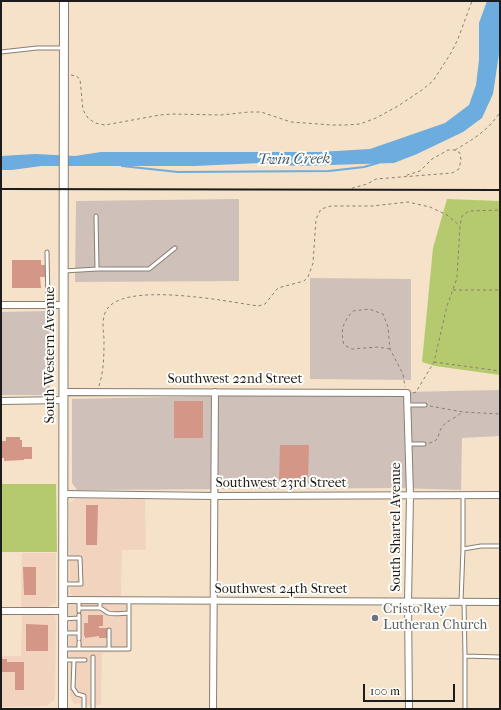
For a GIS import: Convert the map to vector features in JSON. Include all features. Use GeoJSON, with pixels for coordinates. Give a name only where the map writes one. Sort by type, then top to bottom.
{"type":"FeatureCollection","features":[{"type":"Feature","properties":{"kind":"main road","name":"South Western Avenue"},"geometry":{"type":"LineString","coordinates":[[63,709],[64,1]]}},
{"type":"Feature","properties":{"kind":"street"},"geometry":{"type":"LineString","coordinates":[[1,305],[64,305]]}},
{"type":"Feature","properties":{"kind":"street","name":"Southwest 22nd Street"},"geometry":{"type":"LineString","coordinates":[[1,402],[97,392],[407,393]]}},
{"type":"Feature","properties":{"kind":"street"},"geometry":{"type":"LineString","coordinates":[[213,709],[215,392]]}},
{"type":"Feature","properties":{"kind":"street","name":"South Shartel Avenue"},"geometry":{"type":"LineString","coordinates":[[407,393],[410,495],[408,602],[409,709]]}},
{"type":"Feature","properties":{"kind":"street","name":"Southwest 23rd Street"},"geometry":{"type":"LineString","coordinates":[[63,494],[215,496],[500,495]]}},
{"type":"Feature","properties":{"kind":"street","name":"Southwest 24th Street"},"geometry":{"type":"LineString","coordinates":[[63,600],[79,600],[100,604],[129,601],[500,602]]}},
{"type":"Feature","properties":{"kind":"street"},"geometry":{"type":"LineString","coordinates":[[1,611],[63,615]]}},
{"type":"Feature","properties":{"kind":"lane"},"geometry":{"type":"LineString","coordinates":[[1,52],[37,48],[64,48]]}},
{"type":"Feature","properties":{"kind":"lane"},"geometry":{"type":"LineString","coordinates":[[96,216],[97,270]]}},
{"type":"Feature","properties":{"kind":"lane"},"geometry":{"type":"LineString","coordinates":[[64,271],[148,269],[175,248]]}},
{"type":"Feature","properties":{"kind":"lane"},"geometry":{"type":"LineString","coordinates":[[47,252],[48,305]]}},
{"type":"Feature","properties":{"kind":"lane"},"geometry":{"type":"LineString","coordinates":[[407,405],[425,405]]}},
{"type":"Feature","properties":{"kind":"lane"},"geometry":{"type":"LineString","coordinates":[[408,444],[424,444]]}},
{"type":"Feature","properties":{"kind":"lane"},"geometry":{"type":"LineString","coordinates":[[463,495],[462,602],[465,656],[465,709]]}},
{"type":"Feature","properties":{"kind":"lane"},"geometry":{"type":"LineString","coordinates":[[463,549],[481,546],[500,546]]}},
{"type":"Feature","properties":{"kind":"lane"},"geometry":{"type":"LineString","coordinates":[[63,558],[80,558],[81,584],[63,584]]}},
{"type":"Feature","properties":{"kind":"lane"},"geometry":{"type":"LineString","coordinates":[[79,600],[79,649]]}},
{"type":"Feature","properties":{"kind":"lane"},"geometry":{"type":"LineString","coordinates":[[63,649],[129,649],[129,601]]}},
{"type":"Feature","properties":{"kind":"lane"},"geometry":{"type":"LineString","coordinates":[[63,615],[79,613],[100,604],[107,613],[129,613]]}},
{"type":"Feature","properties":{"kind":"lane"},"geometry":{"type":"LineString","coordinates":[[109,630],[109,649]]}},
{"type":"Feature","properties":{"kind":"lane"},"geometry":{"type":"LineString","coordinates":[[63,633],[79,633]]}},
{"type":"Feature","properties":{"kind":"lane"},"geometry":{"type":"LineString","coordinates":[[465,656],[500,657]]}},
{"type":"Feature","properties":{"kind":"lane"},"geometry":{"type":"LineString","coordinates":[[92,709],[93,657]]}},
{"type":"Feature","properties":{"kind":"lane"},"geometry":{"type":"LineString","coordinates":[[63,660],[85,660]]}},
{"type":"Feature","properties":{"kind":"lane"},"geometry":{"type":"LineString","coordinates":[[74,660],[73,688],[77,694],[84,696],[84,709]]}},
{"type":"Feature","properties":{"kind":"lane"},"geometry":{"type":"LineString","coordinates":[[63,684],[73,684]]}},
{"type":"Feature","properties":{"kind":"path"},"geometry":{"type":"LineString","coordinates":[[64,74],[76,76],[80,79],[84,110],[88,118],[95,123],[105,124],[172,114],[221,115],[261,112],[291,122],[332,125],[360,124],[376,118],[398,106],[433,81],[458,39],[472,1]]}},
{"type":"Feature","properties":{"kind":"path"},"geometry":{"type":"LineString","coordinates":[[404,176],[420,171],[432,159],[448,150],[455,150],[478,136],[494,121],[500,112]]}},
{"type":"Feature","properties":{"kind":"path"},"geometry":{"type":"LineString","coordinates":[[346,190],[367,184],[376,179],[452,173],[459,169],[461,160],[460,153],[455,150]]}},
{"type":"Feature","properties":{"kind":"path"},"geometry":{"type":"LineString","coordinates":[[97,392],[104,366],[103,319],[106,311],[113,303],[129,297],[168,294],[258,306],[265,304],[278,288],[304,281],[308,277],[313,263],[316,219],[321,209],[331,206],[372,206],[408,202],[430,207],[447,215],[460,226]]}},
{"type":"Feature","properties":{"kind":"path"},"geometry":{"type":"LineString","coordinates":[[390,349],[378,347],[352,348],[344,345],[342,336],[345,320],[353,311],[369,309],[382,314],[388,327],[390,349],[402,374],[407,393],[416,392],[434,362],[447,306],[457,278],[462,216],[469,211],[500,210]]}},
{"type":"Feature","properties":{"kind":"path"},"geometry":{"type":"LineString","coordinates":[[453,290],[500,290]]}},
{"type":"Feature","properties":{"kind":"path"},"geometry":{"type":"LineString","coordinates":[[434,362],[500,371]]}},
{"type":"Feature","properties":{"kind":"path"},"geometry":{"type":"LineString","coordinates":[[425,405],[463,412],[500,414]]}},
{"type":"Feature","properties":{"kind":"path"},"geometry":{"type":"LineString","coordinates":[[424,444],[432,443],[438,439],[443,426],[463,412]]}},
{"type":"Feature","properties":{"kind":"shaded area"},"geometry":{"type":"Polygon","coordinates":[[[239,199],[239,281],[75,282],[76,201],[239,199]]]}},
{"type":"Feature","properties":{"kind":"shaded area"},"geometry":{"type":"Polygon","coordinates":[[[310,278],[411,279],[411,380],[310,379],[310,278]]]}},
{"type":"Feature","properties":{"kind":"shaded area"},"geometry":{"type":"Polygon","coordinates":[[[49,311],[50,395],[1,395],[1,312],[49,311]]]}},
{"type":"Feature","properties":{"kind":"shaded area"},"geometry":{"type":"Polygon","coordinates":[[[500,390],[500,436],[462,438],[461,490],[399,488],[77,490],[72,483],[72,399],[500,390]]]}},
{"type":"Feature","properties":{"kind":"shaded area"},"geometry":{"type":"Polygon","coordinates":[[[80,498],[145,499],[146,550],[122,550],[121,597],[74,597],[70,593],[69,503],[80,498]]]}},
{"type":"Feature","properties":{"kind":"shaded area"},"geometry":{"type":"Polygon","coordinates":[[[22,553],[56,553],[56,603],[48,607],[21,607],[22,553]]]}},
{"type":"Feature","properties":{"kind":"shaded area"},"geometry":{"type":"Polygon","coordinates":[[[69,604],[130,604],[130,652],[102,653],[101,705],[74,704],[70,695],[69,604]]]}},
{"type":"Feature","properties":{"kind":"shaded area"},"geometry":{"type":"Polygon","coordinates":[[[22,614],[48,614],[54,615],[55,617],[55,698],[47,706],[1,707],[1,656],[21,656],[22,614]]]}},
{"type":"Feature","properties":{"kind":"green space"},"geometry":{"type":"Polygon","coordinates":[[[447,199],[500,201],[500,375],[435,366],[422,362],[433,248],[447,199]]]}},
{"type":"Feature","properties":{"kind":"green space"},"geometry":{"type":"Polygon","coordinates":[[[1,484],[56,484],[57,552],[1,552],[1,484]]]}},
{"type":"Feature","properties":{"kind":"water"},"geometry":{"type":"Polygon","coordinates":[[[487,1],[500,1],[500,47],[493,94],[482,118],[463,132],[417,154],[394,163],[298,166],[261,163],[194,166],[41,166],[1,170],[1,156],[35,154],[75,156],[101,152],[319,152],[370,149],[445,123],[469,105],[476,85],[479,60],[479,23],[487,1]]]}},
{"type":"Feature","properties":{"kind":"building"},"geometry":{"type":"Polygon","coordinates":[[[12,260],[41,260],[41,265],[46,265],[46,277],[40,277],[41,288],[12,288],[12,260]]]}},
{"type":"Feature","properties":{"kind":"building"},"geometry":{"type":"Polygon","coordinates":[[[174,401],[203,401],[203,438],[174,438],[174,401]]]}},
{"type":"Feature","properties":{"kind":"building"},"geometry":{"type":"Polygon","coordinates":[[[6,437],[20,437],[20,440],[22,440],[22,447],[32,447],[32,459],[4,461],[4,458],[1,458],[1,441],[6,441],[6,437]]]}},
{"type":"Feature","properties":{"kind":"building"},"geometry":{"type":"Polygon","coordinates":[[[280,445],[309,445],[308,482],[279,482],[280,445]]]}},
{"type":"Feature","properties":{"kind":"building"},"geometry":{"type":"Polygon","coordinates":[[[86,505],[98,505],[97,545],[86,545],[86,505]]]}},
{"type":"Feature","properties":{"kind":"building"},"geometry":{"type":"Polygon","coordinates":[[[23,567],[36,567],[36,595],[24,595],[23,567]]]}},
{"type":"Feature","properties":{"kind":"building"},"geometry":{"type":"Polygon","coordinates":[[[88,615],[103,615],[103,626],[99,626],[99,628],[107,628],[107,638],[99,638],[99,636],[85,638],[84,623],[88,623],[88,615]]]}},
{"type":"Feature","properties":{"kind":"building"},"geometry":{"type":"Polygon","coordinates":[[[26,624],[48,625],[48,651],[26,651],[26,624]]]}},
{"type":"Feature","properties":{"kind":"building"},"geometry":{"type":"Polygon","coordinates":[[[1,659],[7,659],[7,662],[24,662],[24,690],[15,690],[15,672],[1,672],[1,659]]]}},
{"type":"Feature","properties":{"kind":"waterway","name":"Twin Creek"},"geometry":{"type":"LineString","coordinates":[[122,166],[178,172],[329,171],[364,167],[378,163]]}},
{"type":"Feature","properties":{"kind":"railway"},"geometry":{"type":"LineString","coordinates":[[1,189],[500,190]]}},
{"type":"Feature","properties":{"kind":"place","name":"Cristo Rey Lutheran Church"},"geometry":{"type":"Point","coordinates":[375,618]}}]}
